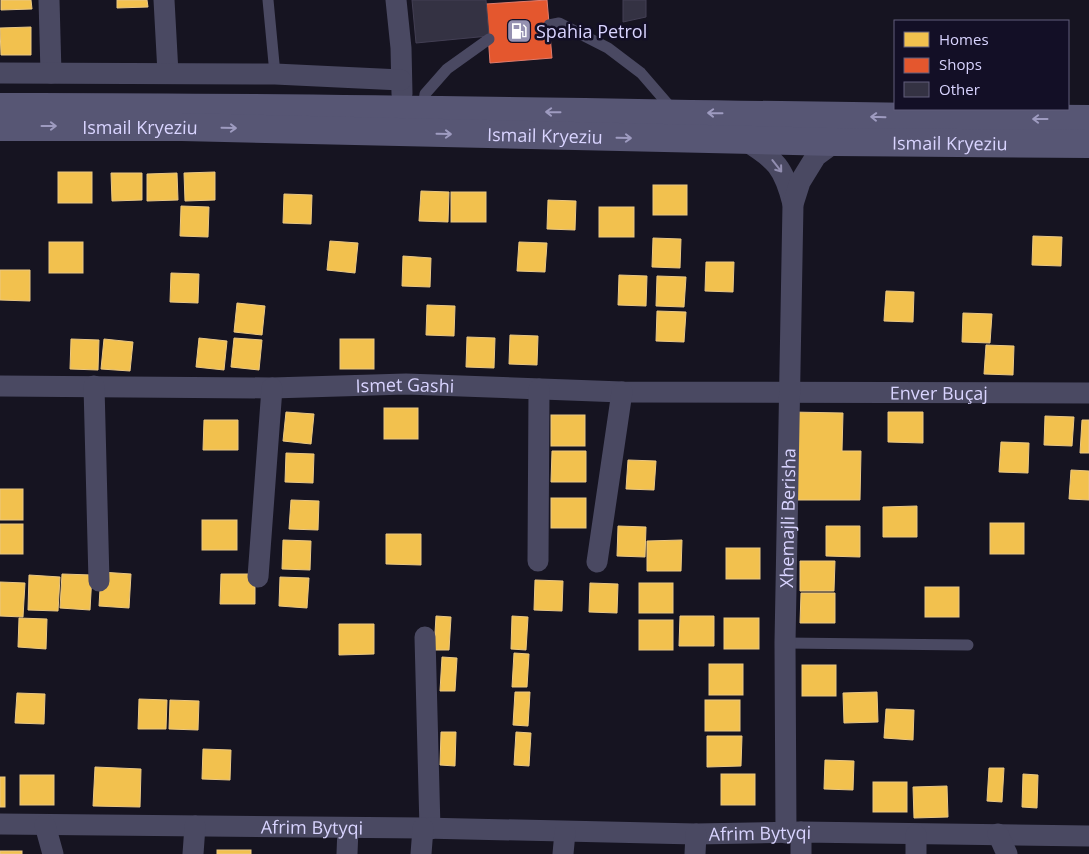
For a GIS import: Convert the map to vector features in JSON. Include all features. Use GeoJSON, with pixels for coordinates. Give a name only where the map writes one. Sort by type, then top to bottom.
{"type":"FeatureCollection","features":[{"type":"Feature","properties":{"kind":"main road","name":"Ismail Kryeziu"},"geometry":{"type":"LineString","coordinates":[[0,107],[198,106],[744,140],[1089,144]]}},
{"type":"Feature","properties":{"kind":"main road","name":"Ismail Kryeziu"},"geometry":{"type":"LineString","coordinates":[[0,126],[182,127],[409,118],[676,113],[894,118],[1089,119]]}},
{"type":"Feature","properties":{"kind":"street"},"geometry":{"type":"LineString","coordinates":[[50,0],[51,72]]}},
{"type":"Feature","properties":{"kind":"street"},"geometry":{"type":"LineString","coordinates":[[164,0],[168,73]]}},
{"type":"Feature","properties":{"kind":"street"},"geometry":{"type":"LineString","coordinates":[[396,0],[402,80],[409,118]]}},
{"type":"Feature","properties":{"kind":"street"},"geometry":{"type":"LineString","coordinates":[[0,73],[275,74],[402,80]]}},
{"type":"Feature","properties":{"kind":"street","name":"Xhemajli Berisha"},"geometry":{"type":"LineString","coordinates":[[744,140],[765,152],[778,166],[787,181],[793,204],[785,643],[793,833],[801,854]]}},
{"type":"Feature","properties":{"kind":"street","name":"Xhemajli Berisha"},"geometry":{"type":"LineString","coordinates":[[793,204],[800,182],[816,156],[835,142]]}},
{"type":"Feature","properties":{"kind":"street","name":"Ismet Gashi"},"geometry":{"type":"LineString","coordinates":[[0,386],[272,388],[406,384],[622,392],[789,393]]}},
{"type":"Feature","properties":{"kind":"street"},"geometry":{"type":"LineString","coordinates":[[94,386],[99,580]]}},
{"type":"Feature","properties":{"kind":"street"},"geometry":{"type":"LineString","coordinates":[[258,577],[272,388]]}},
{"type":"Feature","properties":{"kind":"street"},"geometry":{"type":"LineString","coordinates":[[538,561],[539,389]]}},
{"type":"Feature","properties":{"kind":"street"},"geometry":{"type":"LineString","coordinates":[[597,562],[622,392]]}},
{"type":"Feature","properties":{"kind":"street","name":"Enver Buçaj"},"geometry":{"type":"LineString","coordinates":[[789,393],[1089,393]]}},
{"type":"Feature","properties":{"kind":"street"},"geometry":{"type":"LineString","coordinates":[[422,854],[426,828],[425,637]]}},
{"type":"Feature","properties":{"kind":"street","name":"Afrim Bytyqi"},"geometry":{"type":"LineString","coordinates":[[0,824],[426,828],[565,832],[696,844],[793,833],[916,844],[998,834],[1089,836]]}},
{"type":"Feature","properties":{"kind":"street"},"geometry":{"type":"LineString","coordinates":[[46,825],[53,854]]}},
{"type":"Feature","properties":{"kind":"street"},"geometry":{"type":"LineString","coordinates":[[193,854],[195,826]]}},
{"type":"Feature","properties":{"kind":"street"},"geometry":{"type":"LineString","coordinates":[[347,854],[348,828]]}},
{"type":"Feature","properties":{"kind":"street"},"geometry":{"type":"LineString","coordinates":[[564,854],[565,832]]}},
{"type":"Feature","properties":{"kind":"street"},"geometry":{"type":"LineString","coordinates":[[998,834],[1007,854]]}},
{"type":"Feature","properties":{"kind":"lane"},"geometry":{"type":"LineString","coordinates":[[268,0],[275,74]]}},
{"type":"Feature","properties":{"kind":"lane"},"geometry":{"type":"LineString","coordinates":[[549,25],[559,23],[608,48],[641,73],[676,113]]}},
{"type":"Feature","properties":{"kind":"lane"},"geometry":{"type":"LineString","coordinates":[[409,118],[425,94],[447,69],[489,39]]}},
{"type":"Feature","properties":{"kind":"lane"},"geometry":{"type":"LineString","coordinates":[[785,643],[968,645]]}},
{"type":"Feature","properties":{"kind":"building: Homes"},"geometry":{"type":"Polygon","coordinates":[[[1,0],[31,0],[32,9],[1,10],[1,0]]]}},
{"type":"Feature","properties":{"kind":"building: Homes"},"geometry":{"type":"Polygon","coordinates":[[[117,0],[147,0],[148,7],[117,8],[117,0]]]}},
{"type":"Feature","properties":{"kind":"building: Homes"},"geometry":{"type":"Polygon","coordinates":[[[31,27],[31,55],[1,55],[0,28],[31,27]]]}},
{"type":"Feature","properties":{"kind":"building: Homes"},"geometry":{"type":"Polygon","coordinates":[[[58,172],[92,172],[92,203],[58,203],[58,172]]]}},
{"type":"Feature","properties":{"kind":"building: Homes"},"geometry":{"type":"Polygon","coordinates":[[[215,172],[215,200],[185,201],[184,173],[215,172]]]}},
{"type":"Feature","properties":{"kind":"building: Homes"},"geometry":{"type":"Polygon","coordinates":[[[111,173],[142,173],[142,200],[112,201],[111,173]]]}},
{"type":"Feature","properties":{"kind":"building: Homes"},"geometry":{"type":"Polygon","coordinates":[[[177,173],[178,200],[147,201],[147,174],[177,173]]]}},
{"type":"Feature","properties":{"kind":"building: Homes"},"geometry":{"type":"Polygon","coordinates":[[[653,185],[687,185],[687,215],[653,215],[653,185]]]}},
{"type":"Feature","properties":{"kind":"building: Homes"},"geometry":{"type":"Polygon","coordinates":[[[421,191],[449,192],[448,222],[419,221],[421,191]]]}},
{"type":"Feature","properties":{"kind":"building: Homes"},"geometry":{"type":"Polygon","coordinates":[[[451,192],[486,192],[486,222],[451,222],[451,192]]]}},
{"type":"Feature","properties":{"kind":"building: Homes"},"geometry":{"type":"Polygon","coordinates":[[[284,194],[312,195],[311,224],[283,223],[284,194]]]}},
{"type":"Feature","properties":{"kind":"building: Homes"},"geometry":{"type":"Polygon","coordinates":[[[548,200],[576,201],[575,230],[547,229],[548,200]]]}},
{"type":"Feature","properties":{"kind":"building: Homes"},"geometry":{"type":"Polygon","coordinates":[[[181,206],[209,207],[208,237],[180,236],[181,206]]]}},
{"type":"Feature","properties":{"kind":"building: Homes"},"geometry":{"type":"Polygon","coordinates":[[[599,207],[634,207],[634,237],[599,237],[599,207]]]}},
{"type":"Feature","properties":{"kind":"building: Homes"},"geometry":{"type":"Polygon","coordinates":[[[1033,236],[1062,237],[1061,266],[1032,265],[1033,236]]]}},
{"type":"Feature","properties":{"kind":"building: Homes"},"geometry":{"type":"Polygon","coordinates":[[[653,238],[681,239],[680,268],[652,267],[653,238]]]}},
{"type":"Feature","properties":{"kind":"building: Homes"},"geometry":{"type":"Polygon","coordinates":[[[330,241],[358,243],[355,273],[327,270],[330,241]]]}},
{"type":"Feature","properties":{"kind":"building: Homes"},"geometry":{"type":"Polygon","coordinates":[[[49,242],[83,242],[83,273],[49,273],[49,242]]]}},
{"type":"Feature","properties":{"kind":"building: Homes"},"geometry":{"type":"Polygon","coordinates":[[[519,242],[547,243],[545,272],[517,271],[519,242]]]}},
{"type":"Feature","properties":{"kind":"building: Homes"},"geometry":{"type":"Polygon","coordinates":[[[403,256],[431,258],[430,287],[402,286],[403,256]]]}},
{"type":"Feature","properties":{"kind":"building: Homes"},"geometry":{"type":"Polygon","coordinates":[[[706,262],[734,262],[733,292],[705,291],[706,262]]]}},
{"type":"Feature","properties":{"kind":"building: Homes"},"geometry":{"type":"Polygon","coordinates":[[[0,270],[30,270],[30,301],[0,300],[0,270]]]}},
{"type":"Feature","properties":{"kind":"building: Homes"},"geometry":{"type":"Polygon","coordinates":[[[171,273],[199,274],[198,303],[170,302],[171,273]]]}},
{"type":"Feature","properties":{"kind":"building: Homes"},"geometry":{"type":"Polygon","coordinates":[[[619,275],[647,276],[646,306],[618,305],[619,275]]]}},
{"type":"Feature","properties":{"kind":"building: Homes"},"geometry":{"type":"Polygon","coordinates":[[[657,276],[686,277],[684,307],[656,306],[657,276]]]}},
{"type":"Feature","properties":{"kind":"building: Homes"},"geometry":{"type":"Polygon","coordinates":[[[886,291],[914,292],[913,322],[884,321],[886,291]]]}},
{"type":"Feature","properties":{"kind":"building: Homes"},"geometry":{"type":"Polygon","coordinates":[[[237,303],[265,306],[262,335],[234,332],[237,303]]]}},
{"type":"Feature","properties":{"kind":"building: Homes"},"geometry":{"type":"Polygon","coordinates":[[[427,305],[455,306],[454,336],[426,335],[427,305]]]}},
{"type":"Feature","properties":{"kind":"building: Homes"},"geometry":{"type":"Polygon","coordinates":[[[657,311],[686,312],[684,342],[656,341],[657,311]]]}},
{"type":"Feature","properties":{"kind":"building: Homes"},"geometry":{"type":"Polygon","coordinates":[[[963,313],[992,314],[990,343],[962,342],[963,313]]]}},
{"type":"Feature","properties":{"kind":"building: Homes"},"geometry":{"type":"Polygon","coordinates":[[[510,335],[538,336],[537,365],[509,364],[510,335]]]}},
{"type":"Feature","properties":{"kind":"building: Homes"},"geometry":{"type":"Polygon","coordinates":[[[467,337],[495,338],[494,368],[466,367],[467,337]]]}},
{"type":"Feature","properties":{"kind":"building: Homes"},"geometry":{"type":"Polygon","coordinates":[[[199,338],[227,341],[224,370],[196,367],[199,338]]]}},
{"type":"Feature","properties":{"kind":"building: Homes"},"geometry":{"type":"Polygon","coordinates":[[[234,338],[262,340],[259,370],[231,367],[234,338]]]}},
{"type":"Feature","properties":{"kind":"building: Homes"},"geometry":{"type":"Polygon","coordinates":[[[71,339],[99,340],[98,370],[70,369],[71,339]]]}},
{"type":"Feature","properties":{"kind":"building: Homes"},"geometry":{"type":"Polygon","coordinates":[[[104,339],[133,342],[130,371],[101,369],[104,339]]]}},
{"type":"Feature","properties":{"kind":"building: Homes"},"geometry":{"type":"Polygon","coordinates":[[[340,339],[374,339],[374,369],[340,369],[340,339]]]}},
{"type":"Feature","properties":{"kind":"building: Homes"},"geometry":{"type":"Polygon","coordinates":[[[986,345],[1014,346],[1013,375],[984,374],[986,345]]]}},
{"type":"Feature","properties":{"kind":"building: Homes"},"geometry":{"type":"Polygon","coordinates":[[[384,408],[418,408],[418,439],[384,439],[384,408]]]}},
{"type":"Feature","properties":{"kind":"building: Homes"},"geometry":{"type":"Polygon","coordinates":[[[286,412],[314,414],[311,444],[283,441],[286,412]]]}},
{"type":"Feature","properties":{"kind":"building: Homes"},"geometry":{"type":"Polygon","coordinates":[[[791,412],[843,413],[842,451],[861,451],[860,500],[790,500],[791,412]]]}},
{"type":"Feature","properties":{"kind":"building: Homes"},"geometry":{"type":"Polygon","coordinates":[[[888,412],[923,412],[923,443],[888,442],[888,412]]]}},
{"type":"Feature","properties":{"kind":"building: Homes"},"geometry":{"type":"Polygon","coordinates":[[[551,415],[585,415],[585,446],[551,446],[551,415]]]}},
{"type":"Feature","properties":{"kind":"building: Homes"},"geometry":{"type":"Polygon","coordinates":[[[1045,416],[1074,417],[1072,446],[1044,445],[1045,416]]]}},
{"type":"Feature","properties":{"kind":"building: Homes"},"geometry":{"type":"Polygon","coordinates":[[[204,420],[238,420],[238,450],[203,450],[204,420]]]}},
{"type":"Feature","properties":{"kind":"building: Homes"},"geometry":{"type":"Polygon","coordinates":[[[1082,420],[1089,420],[1089,453],[1080,453],[1082,420]]]}},
{"type":"Feature","properties":{"kind":"building: Homes"},"geometry":{"type":"Polygon","coordinates":[[[1001,442],[1029,443],[1028,473],[999,472],[1001,442]]]}},
{"type":"Feature","properties":{"kind":"building: Homes"},"geometry":{"type":"Polygon","coordinates":[[[552,451],[586,451],[586,482],[551,482],[552,451]]]}},
{"type":"Feature","properties":{"kind":"building: Homes"},"geometry":{"type":"Polygon","coordinates":[[[286,453],[314,454],[313,483],[285,482],[286,453]]]}},
{"type":"Feature","properties":{"kind":"building: Homes"},"geometry":{"type":"Polygon","coordinates":[[[628,460],[656,461],[654,490],[626,489],[628,460]]]}},
{"type":"Feature","properties":{"kind":"building: Homes"},"geometry":{"type":"Polygon","coordinates":[[[1071,470],[1089,471],[1089,500],[1069,499],[1071,470]]]}},
{"type":"Feature","properties":{"kind":"building: Homes"},"geometry":{"type":"Polygon","coordinates":[[[0,489],[23,489],[23,520],[0,520],[0,489]]]}},
{"type":"Feature","properties":{"kind":"building: Homes"},"geometry":{"type":"Polygon","coordinates":[[[551,498],[586,498],[586,528],[551,528],[551,498]]]}},
{"type":"Feature","properties":{"kind":"building: Homes"},"geometry":{"type":"Polygon","coordinates":[[[291,500],[319,501],[318,530],[289,529],[291,500]]]}},
{"type":"Feature","properties":{"kind":"building: Homes"},"geometry":{"type":"Polygon","coordinates":[[[917,506],[917,537],[883,537],[883,507],[917,506]]]}},
{"type":"Feature","properties":{"kind":"building: Homes"},"geometry":{"type":"Polygon","coordinates":[[[202,520],[237,520],[237,550],[202,550],[202,520]]]}},
{"type":"Feature","properties":{"kind":"building: Homes"},"geometry":{"type":"Polygon","coordinates":[[[990,523],[1024,523],[1024,554],[990,554],[990,523]]]}},
{"type":"Feature","properties":{"kind":"building: Homes"},"geometry":{"type":"Polygon","coordinates":[[[0,524],[23,524],[23,554],[0,554],[0,524]]]}},
{"type":"Feature","properties":{"kind":"building: Homes"},"geometry":{"type":"Polygon","coordinates":[[[618,526],[646,527],[645,557],[617,556],[618,526]]]}},
{"type":"Feature","properties":{"kind":"building: Homes"},"geometry":{"type":"Polygon","coordinates":[[[826,526],[860,526],[860,557],[826,556],[826,526]]]}},
{"type":"Feature","properties":{"kind":"building: Homes"},"geometry":{"type":"Polygon","coordinates":[[[386,534],[421,534],[421,565],[386,564],[386,534]]]}},
{"type":"Feature","properties":{"kind":"building: Homes"},"geometry":{"type":"Polygon","coordinates":[[[283,540],[311,541],[310,570],[282,569],[283,540]]]}},
{"type":"Feature","properties":{"kind":"building: Homes"},"geometry":{"type":"Polygon","coordinates":[[[682,540],[681,571],[647,571],[647,541],[682,540]]]}},
{"type":"Feature","properties":{"kind":"building: Homes"},"geometry":{"type":"Polygon","coordinates":[[[726,548],[760,548],[760,579],[726,579],[726,548]]]}},
{"type":"Feature","properties":{"kind":"building: Homes"},"geometry":{"type":"Polygon","coordinates":[[[800,561],[835,561],[834,591],[800,591],[800,561]]]}},
{"type":"Feature","properties":{"kind":"building: Homes"},"geometry":{"type":"Polygon","coordinates":[[[101,572],[131,574],[129,608],[99,606],[101,572]]]}},
{"type":"Feature","properties":{"kind":"building: Homes"},"geometry":{"type":"Polygon","coordinates":[[[62,574],[92,575],[90,610],[60,608],[62,574]]]}},
{"type":"Feature","properties":{"kind":"building: Homes"},"geometry":{"type":"Polygon","coordinates":[[[221,574],[255,574],[255,604],[220,604],[221,574]]]}},
{"type":"Feature","properties":{"kind":"building: Homes"},"geometry":{"type":"Polygon","coordinates":[[[29,575],[60,577],[58,611],[28,610],[29,575]]]}},
{"type":"Feature","properties":{"kind":"building: Homes"},"geometry":{"type":"Polygon","coordinates":[[[280,577],[309,578],[307,608],[279,606],[280,577]]]}},
{"type":"Feature","properties":{"kind":"building: Homes"},"geometry":{"type":"Polygon","coordinates":[[[535,580],[563,581],[562,611],[534,610],[535,580]]]}},
{"type":"Feature","properties":{"kind":"building: Homes"},"geometry":{"type":"Polygon","coordinates":[[[0,582],[25,583],[23,617],[0,616],[0,582]]]}},
{"type":"Feature","properties":{"kind":"building: Homes"},"geometry":{"type":"Polygon","coordinates":[[[590,583],[618,584],[617,613],[589,612],[590,583]]]}},
{"type":"Feature","properties":{"kind":"building: Homes"},"geometry":{"type":"Polygon","coordinates":[[[639,583],[673,583],[673,613],[639,613],[639,583]]]}},
{"type":"Feature","properties":{"kind":"building: Homes"},"geometry":{"type":"Polygon","coordinates":[[[925,587],[959,587],[959,617],[925,617],[925,587]]]}},
{"type":"Feature","properties":{"kind":"building: Homes"},"geometry":{"type":"Polygon","coordinates":[[[801,593],[835,593],[835,623],[800,623],[801,593]]]}},
{"type":"Feature","properties":{"kind":"building: Homes"},"geometry":{"type":"Polygon","coordinates":[[[436,616],[451,617],[449,650],[434,650],[436,616]]]}},
{"type":"Feature","properties":{"kind":"building: Homes"},"geometry":{"type":"Polygon","coordinates":[[[512,616],[528,617],[526,650],[511,649],[512,616]]]}},
{"type":"Feature","properties":{"kind":"building: Homes"},"geometry":{"type":"Polygon","coordinates":[[[680,616],[714,616],[714,646],[679,646],[680,616]]]}},
{"type":"Feature","properties":{"kind":"building: Homes"},"geometry":{"type":"Polygon","coordinates":[[[19,618],[47,619],[46,649],[18,647],[19,618]]]}},
{"type":"Feature","properties":{"kind":"building: Homes"},"geometry":{"type":"Polygon","coordinates":[[[724,618],[759,618],[759,649],[724,649],[724,618]]]}},
{"type":"Feature","properties":{"kind":"building: Homes"},"geometry":{"type":"Polygon","coordinates":[[[639,620],[673,620],[673,650],[639,650],[639,620]]]}},
{"type":"Feature","properties":{"kind":"building: Homes"},"geometry":{"type":"Polygon","coordinates":[[[339,624],[374,624],[374,654],[339,655],[339,624]]]}},
{"type":"Feature","properties":{"kind":"building: Homes"},"geometry":{"type":"Polygon","coordinates":[[[514,653],[529,654],[527,687],[512,687],[514,653]]]}},
{"type":"Feature","properties":{"kind":"building: Homes"},"geometry":{"type":"Polygon","coordinates":[[[442,657],[457,658],[455,691],[440,691],[442,657]]]}},
{"type":"Feature","properties":{"kind":"building: Homes"},"geometry":{"type":"Polygon","coordinates":[[[709,664],[743,664],[743,695],[709,695],[709,664]]]}},
{"type":"Feature","properties":{"kind":"building: Homes"},"geometry":{"type":"Polygon","coordinates":[[[802,665],[836,665],[836,696],[802,696],[802,665]]]}},
{"type":"Feature","properties":{"kind":"building: Homes"},"geometry":{"type":"Polygon","coordinates":[[[515,692],[530,692],[528,726],[513,725],[515,692]]]}},
{"type":"Feature","properties":{"kind":"building: Homes"},"geometry":{"type":"Polygon","coordinates":[[[877,692],[878,722],[844,723],[843,693],[877,692]]]}},
{"type":"Feature","properties":{"kind":"building: Homes"},"geometry":{"type":"Polygon","coordinates":[[[17,693],[45,694],[44,724],[15,723],[17,693]]]}},
{"type":"Feature","properties":{"kind":"building: Homes"},"geometry":{"type":"Polygon","coordinates":[[[139,699],[167,700],[166,729],[138,729],[139,699]]]}},
{"type":"Feature","properties":{"kind":"building: Homes"},"geometry":{"type":"Polygon","coordinates":[[[170,700],[199,701],[198,730],[169,729],[170,700]]]}},
{"type":"Feature","properties":{"kind":"building: Homes"},"geometry":{"type":"Polygon","coordinates":[[[705,700],[740,700],[740,731],[705,731],[705,700]]]}},
{"type":"Feature","properties":{"kind":"building: Homes"},"geometry":{"type":"Polygon","coordinates":[[[886,709],[914,710],[913,740],[884,738],[886,709]]]}},
{"type":"Feature","properties":{"kind":"building: Homes"},"geometry":{"type":"Polygon","coordinates":[[[441,732],[456,732],[455,766],[440,765],[441,732]]]}},
{"type":"Feature","properties":{"kind":"building: Homes"},"geometry":{"type":"Polygon","coordinates":[[[516,732],[531,733],[529,766],[514,765],[516,732]]]}},
{"type":"Feature","properties":{"kind":"building: Homes"},"geometry":{"type":"Polygon","coordinates":[[[707,736],[742,736],[741,766],[707,767],[707,736]]]}},
{"type":"Feature","properties":{"kind":"building: Homes"},"geometry":{"type":"Polygon","coordinates":[[[203,749],[231,750],[230,780],[202,779],[203,749]]]}},
{"type":"Feature","properties":{"kind":"building: Homes"},"geometry":{"type":"Polygon","coordinates":[[[825,760],[854,761],[853,790],[824,789],[825,760]]]}},
{"type":"Feature","properties":{"kind":"building: Homes"},"geometry":{"type":"Polygon","coordinates":[[[95,767],[141,769],[140,807],[93,806],[95,767]]]}},
{"type":"Feature","properties":{"kind":"building: Homes"},"geometry":{"type":"Polygon","coordinates":[[[989,768],[1004,768],[1002,802],[987,801],[989,768]]]}},
{"type":"Feature","properties":{"kind":"building: Homes"},"geometry":{"type":"Polygon","coordinates":[[[721,774],[755,774],[755,805],[721,805],[721,774]]]}},
{"type":"Feature","properties":{"kind":"building: Homes"},"geometry":{"type":"Polygon","coordinates":[[[1023,774],[1038,775],[1037,808],[1022,807],[1023,774]]]}},
{"type":"Feature","properties":{"kind":"building: Homes"},"geometry":{"type":"Polygon","coordinates":[[[20,775],[54,775],[54,805],[20,805],[20,775]]]}},
{"type":"Feature","properties":{"kind":"building: Homes"},"geometry":{"type":"Polygon","coordinates":[[[0,777],[5,777],[5,807],[0,807],[0,777]]]}},
{"type":"Feature","properties":{"kind":"building: Homes"},"geometry":{"type":"Polygon","coordinates":[[[873,782],[907,782],[907,812],[873,812],[873,782]]]}},
{"type":"Feature","properties":{"kind":"building: Homes"},"geometry":{"type":"Polygon","coordinates":[[[947,786],[948,817],[914,818],[913,787],[947,786]]]}},
{"type":"Feature","properties":{"kind":"building: Homes"},"geometry":{"type":"Polygon","coordinates":[[[217,850],[251,850],[251,854],[217,854],[217,850]]]}},
{"type":"Feature","properties":{"kind":"building: Homes"},"geometry":{"type":"Polygon","coordinates":[[[0,851],[22,851],[22,854],[0,854],[0,851]]]}},
{"type":"Feature","properties":{"kind":"building: Shops","name":"Spahia Petrol"},"geometry":{"type":"Polygon","coordinates":[[[547,0],[552,58],[490,63],[486,4],[547,0]]]}},
{"type":"Feature","properties":{"kind":"building: Other"},"geometry":{"type":"Polygon","coordinates":[[[412,0],[486,0],[489,36],[416,43],[412,0]]]}},
{"type":"Feature","properties":{"kind":"building: Other"},"geometry":{"type":"Polygon","coordinates":[[[623,0],[646,0],[646,17],[623,22],[623,0]]]}},
{"type":"Feature","properties":{"kind":"place","name":"Spahia Petrol"},"geometry":{"type":"Point","coordinates":[519,31]}}]}
